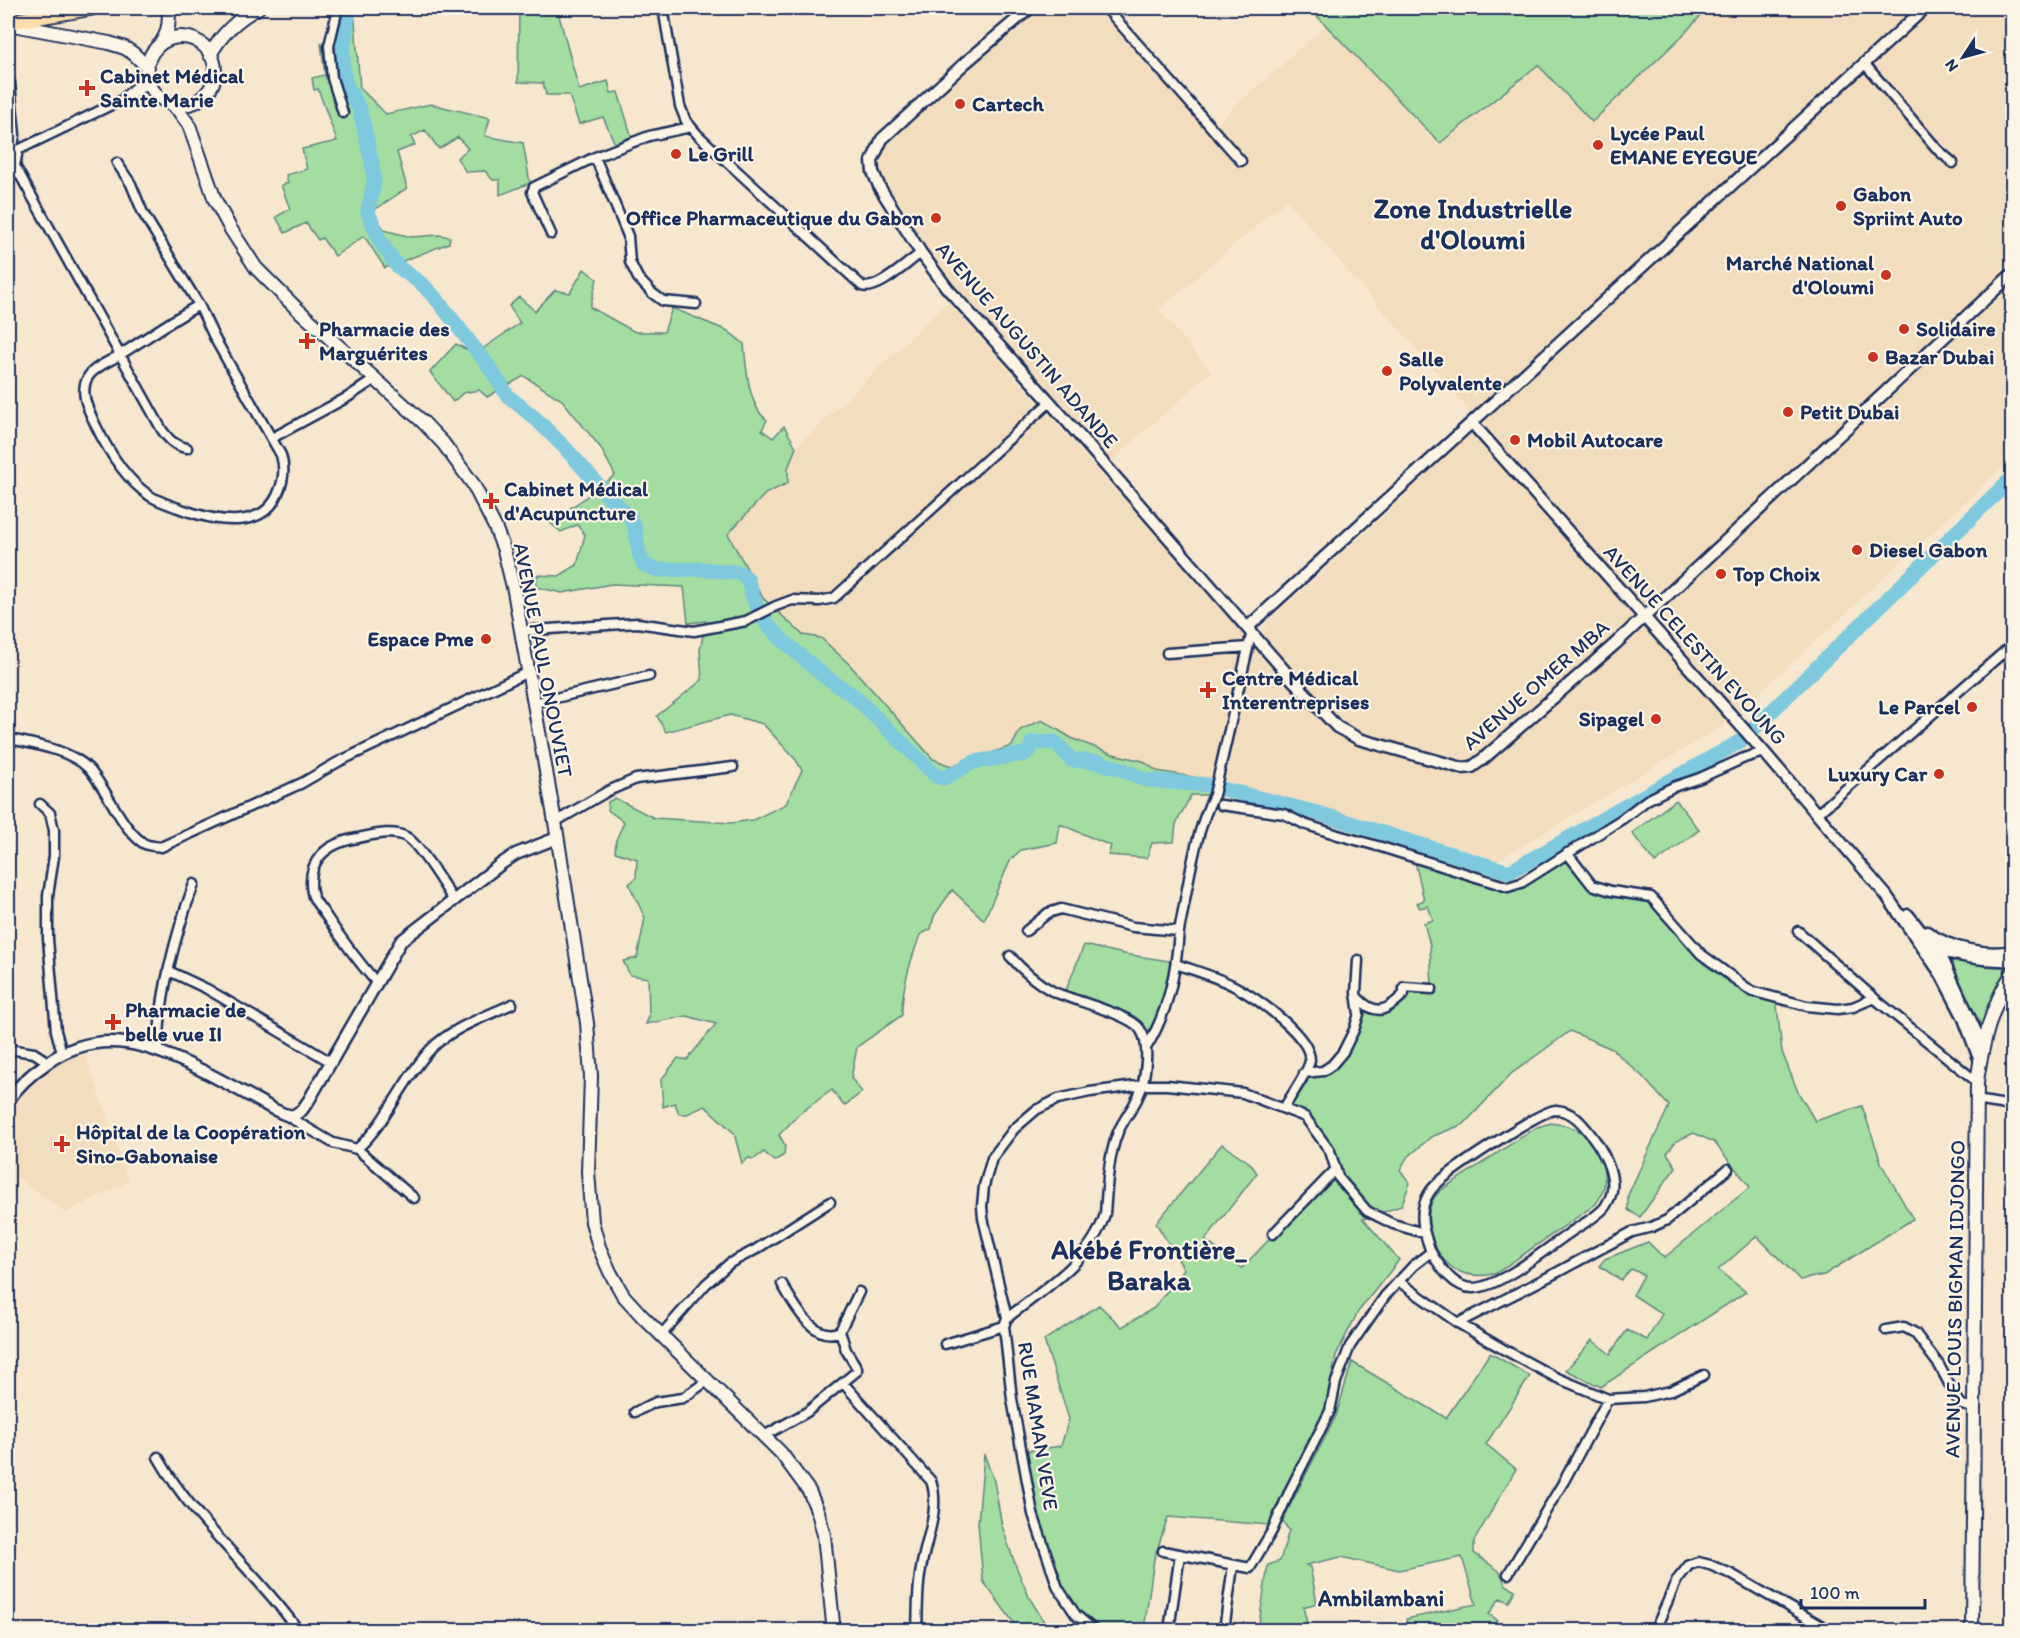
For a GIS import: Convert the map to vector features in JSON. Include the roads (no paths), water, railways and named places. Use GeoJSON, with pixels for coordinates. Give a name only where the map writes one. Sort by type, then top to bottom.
{"type":"FeatureCollection","features":[{"type":"Feature","properties":{"kind":"highway"},"geometry":{"type":"LineString","coordinates":[[8,23],[90,8]]}},
{"type":"Feature","properties":{"kind":"main road"},"geometry":{"type":"LineString","coordinates":[[210,55],[226,31],[258,8]]}},
{"type":"Feature","properties":{"kind":"main road"},"geometry":{"type":"LineString","coordinates":[[169,12],[180,31],[206,48],[214,63],[213,82],[194,116],[192,132]]}},
{"type":"Feature","properties":{"kind":"main road"},"geometry":{"type":"LineString","coordinates":[[126,98],[142,84],[150,57],[168,31],[169,12]]}},
{"type":"Feature","properties":{"kind":"main road"},"geometry":{"type":"LineString","coordinates":[[8,23],[125,48],[134,54],[147,71],[153,89],[162,98]]}},
{"type":"Feature","properties":{"kind":"main road"},"geometry":{"type":"LineString","coordinates":[[160,44],[176,37],[192,39]]}},
{"type":"Feature","properties":{"kind":"main road"},"geometry":{"type":"LineString","coordinates":[[126,98],[140,94],[185,104],[203,97]]}},
{"type":"Feature","properties":{"kind":"main road","name":"AVENUE PAUL ONOUVIET"},"geometry":{"type":"LineString","coordinates":[[162,98],[185,118],[215,200],[256,268],[310,322],[423,422],[443,443],[473,484],[495,527],[510,571],[555,822],[587,1023],[591,1077],[588,1172],[592,1222],[599,1247],[623,1295],[764,1436],[796,1471],[809,1491],[824,1535],[833,1623],[836,1630]]}},
{"type":"Feature","properties":{"kind":"main road","name":"AVENUE LOUIS BIGMAN IDJONGO"},"geometry":{"type":"LineString","coordinates":[[1972,1630],[1977,1082],[1983,1047],[1995,1008],[2002,990],[2013,974]]}},
{"type":"Feature","properties":{"kind":"street"},"geometry":{"type":"LineString","coordinates":[[338,8],[329,46],[332,78],[343,113]]}},
{"type":"Feature","properties":{"kind":"street"},"geometry":{"type":"LineString","coordinates":[[663,8],[680,106],[691,127],[862,286],[866,288],[876,285],[921,253]]}},
{"type":"Feature","properties":{"kind":"street","name":"AVENUE AUGUSTIN ADANDE"},"geometry":{"type":"LineString","coordinates":[[1030,8],[882,139],[874,154],[872,166],[876,179],[921,253],[947,288],[1250,629]]}},
{"type":"Feature","properties":{"kind":"street"},"geometry":{"type":"LineString","coordinates":[[1106,8],[1241,161]]}},
{"type":"Feature","properties":{"kind":"street"},"geometry":{"type":"LineString","coordinates":[[1146,1048],[1164,1015],[1176,964],[1179,931],[1198,838],[1204,816],[1214,795],[1248,647],[1250,629],[1925,8]]}},
{"type":"Feature","properties":{"kind":"street"},"geometry":{"type":"LineString","coordinates":[[1864,63],[1938,150],[1953,163]]}},
{"type":"Feature","properties":{"kind":"street"},"geometry":{"type":"LineString","coordinates":[[10,83],[15,135],[11,168],[121,354],[169,441],[179,447],[188,448]]}},
{"type":"Feature","properties":{"kind":"street"},"geometry":{"type":"LineString","coordinates":[[13,147],[126,98]]}},
{"type":"Feature","properties":{"kind":"street"},"geometry":{"type":"LineString","coordinates":[[551,234],[532,189],[595,157],[648,136],[691,127]]}},
{"type":"Feature","properties":{"kind":"street"},"geometry":{"type":"LineString","coordinates":[[595,157],[628,236],[630,262],[638,278],[663,301],[696,304]]}},
{"type":"Feature","properties":{"kind":"street"},"geometry":{"type":"LineString","coordinates":[[117,163],[131,184],[143,213],[199,305],[215,339],[281,456],[284,472],[276,498],[266,510],[256,517],[235,521],[216,519],[154,498],[132,482],[124,472],[100,435],[84,397],[84,386],[89,375],[199,305]]}},
{"type":"Feature","properties":{"kind":"street","name":"AVENUE OMER MBA"},"geometry":{"type":"LineString","coordinates":[[1250,629],[1319,708],[1337,727],[1349,735],[1462,768],[1472,767],[1522,726],[1643,617],[2013,274]]}},
{"type":"Feature","properties":{"kind":"street"},"geometry":{"type":"LineString","coordinates":[[272,438],[348,397],[375,379]]}},
{"type":"Feature","properties":{"kind":"street"},"geometry":{"type":"LineString","coordinates":[[521,631],[638,623],[694,631],[746,621],[792,600],[820,601],[834,598],[1050,402]]}},
{"type":"Feature","properties":{"kind":"street","name":"AVENUE CELESTIN EVOUNG"},"geometry":{"type":"LineString","coordinates":[[1472,423],[1733,717],[1886,895]]}},
{"type":"Feature","properties":{"kind":"street"},"geometry":{"type":"LineString","coordinates":[[1817,814],[2013,645]]}},
{"type":"Feature","properties":{"kind":"street"},"geometry":{"type":"LineString","coordinates":[[1167,653],[1248,647]]}},
{"type":"Feature","properties":{"kind":"street"},"geometry":{"type":"LineString","coordinates":[[8,744],[15,740],[27,742],[68,755],[87,767],[133,833],[144,844],[161,847],[302,783],[338,762],[528,672]]}},
{"type":"Feature","properties":{"kind":"street"},"geometry":{"type":"LineString","coordinates":[[534,703],[650,676]]}},
{"type":"Feature","properties":{"kind":"street"},"geometry":{"type":"LineString","coordinates":[[1221,805],[1284,814],[1338,836],[1381,847],[1508,887],[1521,883],[1622,819],[1647,800],[1672,787],[1700,778],[1744,758],[1760,748]]}},
{"type":"Feature","properties":{"kind":"street"},"geometry":{"type":"LineString","coordinates":[[555,822],[608,791],[636,779],[733,766]]}},
{"type":"Feature","properties":{"kind":"street"},"geometry":{"type":"LineString","coordinates":[[40,804],[50,813],[54,830],[54,856],[48,896],[48,939],[55,1023],[62,1053]]}},
{"type":"Feature","properties":{"kind":"street"},"geometry":{"type":"LineString","coordinates":[[376,982],[352,954],[312,896],[311,874],[316,859],[352,839],[376,834],[407,837],[434,869],[454,901]]}},
{"type":"Feature","properties":{"kind":"street"},"geometry":{"type":"LineString","coordinates":[[284,1114],[293,1116],[302,1110],[401,941],[516,854],[557,838]]}},
{"type":"Feature","properties":{"kind":"street"},"geometry":{"type":"LineString","coordinates":[[1567,853],[1592,885],[1611,891],[1651,897],[1701,954],[1751,991],[1807,1006],[1838,1009],[1859,1005],[1874,998]]}},
{"type":"Feature","properties":{"kind":"street"},"geometry":{"type":"LineString","coordinates":[[159,1050],[158,1025],[169,971],[182,919],[194,884]]}},
{"type":"Feature","properties":{"kind":"street"},"geometry":{"type":"LineString","coordinates":[[1886,895],[1895,900],[1936,949],[1950,971],[1983,1047]]}},
{"type":"Feature","properties":{"kind":"street"},"geometry":{"type":"LineString","coordinates":[[1886,895],[1918,939],[1953,995],[1980,1061]]}},
{"type":"Feature","properties":{"kind":"street"},"geometry":{"type":"LineString","coordinates":[[1026,931],[1048,913],[1061,909],[1133,927],[1179,931]]}},
{"type":"Feature","properties":{"kind":"street"},"geometry":{"type":"LineString","coordinates":[[1912,920],[1936,938],[1959,948],[2013,951]]}},
{"type":"Feature","properties":{"kind":"street"},"geometry":{"type":"LineString","coordinates":[[1798,931],[1874,998],[1977,1082]]}},
{"type":"Feature","properties":{"kind":"street"},"geometry":{"type":"LineString","coordinates":[[1918,939],[1936,949],[1981,960],[2013,960]]}},
{"type":"Feature","properties":{"kind":"street"},"geometry":{"type":"LineString","coordinates":[[945,1344],[1005,1322],[1087,1250],[1105,1214],[1114,1144],[1143,1085],[1146,1048],[1140,1029],[1125,1018],[1052,991],[1030,976],[1010,956]]}},
{"type":"Feature","properties":{"kind":"street"},"geometry":{"type":"LineString","coordinates":[[1304,1073],[1323,1071],[1332,1065],[1354,1030],[1359,1014],[1358,960]]}},
{"type":"Feature","properties":{"kind":"street"},"geometry":{"type":"LineString","coordinates":[[1176,964],[1236,987],[1263,1005],[1299,1037],[1309,1053],[1309,1063],[1284,1108]]}},
{"type":"Feature","properties":{"kind":"street"},"geometry":{"type":"LineString","coordinates":[[169,971],[207,989],[331,1062]]}},
{"type":"Feature","properties":{"kind":"street"},"geometry":{"type":"LineString","coordinates":[[1358,998],[1370,1009],[1385,1010],[1404,994],[1404,987],[1432,989]]}},
{"type":"Feature","properties":{"kind":"street"},"geometry":{"type":"LineString","coordinates":[[357,1149],[375,1131],[412,1074],[437,1043],[452,1032],[512,1004]]}},
{"type":"Feature","properties":{"kind":"street"},"geometry":{"type":"LineString","coordinates":[[8,1101],[24,1080],[62,1053],[82,1045],[109,1042],[141,1044],[181,1060],[284,1114],[333,1143],[357,1149],[414,1198]]}},
{"type":"Feature","properties":{"kind":"street"},"geometry":{"type":"LineString","coordinates":[[8,1049],[34,1053],[48,1062]]}},
{"type":"Feature","properties":{"kind":"street","name":"RUE MAMAN VEVE"},"geometry":{"type":"LineString","coordinates":[[1094,1630],[1076,1615],[1058,1588],[1032,1514],[1012,1399],[1005,1322],[983,1218],[984,1186],[992,1158],[1014,1129],[1046,1103],[1090,1092],[1143,1085],[1234,1091],[1305,1117],[1330,1151],[1338,1178],[1367,1211],[1394,1224],[1424,1233]]}},
{"type":"Feature","properties":{"kind":"street"},"geometry":{"type":"LineString","coordinates":[[1976,1100],[2013,1106]]}},
{"type":"Feature","properties":{"kind":"street"},"geometry":{"type":"LineString","coordinates":[[1554,1110],[1570,1114],[1598,1145],[1610,1172],[1612,1192],[1604,1208],[1515,1271],[1488,1285],[1473,1288],[1460,1284],[1444,1273],[1431,1252],[1422,1219],[1424,1202],[1438,1183],[1528,1123],[1554,1110]]}},
{"type":"Feature","properties":{"kind":"street"},"geometry":{"type":"LineString","coordinates":[[1458,1323],[1556,1274],[1632,1232],[1652,1227],[1666,1220],[1728,1169]]}},
{"type":"Feature","properties":{"kind":"street"},"geometry":{"type":"LineString","coordinates":[[1273,1234],[1335,1170]]}},
{"type":"Feature","properties":{"kind":"street"},"geometry":{"type":"LineString","coordinates":[[661,1335],[706,1284],[730,1263],[755,1250],[830,1202]]}},
{"type":"Feature","properties":{"kind":"street"},"geometry":{"type":"LineString","coordinates":[[1163,1551],[1250,1568],[1272,1531],[1330,1411],[1336,1382],[1350,1346],[1385,1296],[1398,1281],[1431,1252]]}},
{"type":"Feature","properties":{"kind":"street"},"geometry":{"type":"LineString","coordinates":[[1398,1281],[1458,1323],[1555,1377],[1608,1399],[1644,1397],[1670,1391],[1704,1375]]}},
{"type":"Feature","properties":{"kind":"street"},"geometry":{"type":"LineString","coordinates":[[782,1284],[795,1307],[809,1322],[826,1334],[840,1331],[859,1292]]}},
{"type":"Feature","properties":{"kind":"street"},"geometry":{"type":"LineString","coordinates":[[1886,1330],[1904,1327],[1915,1333],[1939,1365],[1957,1399],[1962,1405],[1974,1408]]}},
{"type":"Feature","properties":{"kind":"street"},"geometry":{"type":"LineString","coordinates":[[764,1436],[807,1412],[844,1384],[858,1370],[844,1346],[840,1331]]}},
{"type":"Feature","properties":{"kind":"street"},"geometry":{"type":"LineString","coordinates":[[635,1412],[656,1402],[683,1398],[707,1381]]}},
{"type":"Feature","properties":{"kind":"street"},"geometry":{"type":"LineString","coordinates":[[844,1384],[927,1476],[933,1486],[929,1540],[921,1566],[918,1590],[917,1630]]}},
{"type":"Feature","properties":{"kind":"street"},"geometry":{"type":"LineString","coordinates":[[1508,1574],[1564,1481],[1608,1399]]}},
{"type":"Feature","properties":{"kind":"street"},"geometry":{"type":"LineString","coordinates":[[158,1457],[191,1507],[298,1630]]}},
{"type":"Feature","properties":{"kind":"street"},"geometry":{"type":"LineString","coordinates":[[1169,1630],[1180,1554]]}},
{"type":"Feature","properties":{"kind":"street"},"geometry":{"type":"LineString","coordinates":[[1655,1630],[1677,1580],[1689,1565],[1698,1562],[1731,1574],[1829,1630]]}},
{"type":"Feature","properties":{"kind":"street"},"geometry":{"type":"LineString","coordinates":[[1224,1630],[1233,1566]]}},
{"type":"Feature","properties":{"kind":"waterway"},"geometry":{"type":"LineString","coordinates":[[349,8],[343,67],[345,82],[360,110],[372,163],[374,181],[368,212],[380,241],[397,266],[423,285],[438,301],[487,364],[508,396],[536,419],[630,517],[644,565],[658,570],[700,569],[740,573],[747,578],[756,606],[767,624],[781,639],[824,676],[854,696],[936,776],[944,778],[974,762],[1025,754],[1032,743],[1055,742],[1072,760],[1098,762],[1145,780],[1207,785],[1263,799],[1321,814],[1509,872],[1741,741],[2012,478]]}},
{"type":"Feature","properties":{"kind":"place","name":"Cabinet Médical Sainte Marie"},"geometry":{"type":"Point","coordinates":[87,88]}},
{"type":"Feature","properties":{"kind":"place","name":"Cartech"},"geometry":{"type":"Point","coordinates":[960,104]}},
{"type":"Feature","properties":{"kind":"place","name":"Lycée Paul EMANE EYEGUE"},"geometry":{"type":"Point","coordinates":[1598,145]}},
{"type":"Feature","properties":{"kind":"place","name":"Le Grill"},"geometry":{"type":"Point","coordinates":[676,154]}},
{"type":"Feature","properties":{"kind":"place","name":"Gabon Spriint Auto"},"geometry":{"type":"Point","coordinates":[1841,206]}},
{"type":"Feature","properties":{"kind":"place","name":"Office Pharmaceutique du Gabon"},"geometry":{"type":"Point","coordinates":[936,218]}},
{"type":"Feature","properties":{"kind":"place","name":"Marché National d'Oloumi"},"geometry":{"type":"Point","coordinates":[1886,275]}},
{"type":"Feature","properties":{"kind":"place","name":"Solidaire"},"geometry":{"type":"Point","coordinates":[1904,329]}},
{"type":"Feature","properties":{"kind":"place","name":"Pharmacie des Marguérites"},"geometry":{"type":"Point","coordinates":[307,341]}},
{"type":"Feature","properties":{"kind":"place","name":"Bazar Dubai"},"geometry":{"type":"Point","coordinates":[1873,357]}},
{"type":"Feature","properties":{"kind":"place","name":"Salle Polyvalente"},"geometry":{"type":"Point","coordinates":[1387,371]}},
{"type":"Feature","properties":{"kind":"place","name":"Petit Dubai"},"geometry":{"type":"Point","coordinates":[1788,412]}},
{"type":"Feature","properties":{"kind":"place","name":"Mobil Autocare"},"geometry":{"type":"Point","coordinates":[1515,440]}},
{"type":"Feature","properties":{"kind":"place","name":"Cabinet Médical d'Acupuncture"},"geometry":{"type":"Point","coordinates":[491,501]}},
{"type":"Feature","properties":{"kind":"place","name":"Diesel Gabon"},"geometry":{"type":"Point","coordinates":[1857,550]}},
{"type":"Feature","properties":{"kind":"place","name":"Top Choix"},"geometry":{"type":"Point","coordinates":[1721,574]}},
{"type":"Feature","properties":{"kind":"place","name":"Espace Pme"},"geometry":{"type":"Point","coordinates":[486,639]}},
{"type":"Feature","properties":{"kind":"place","name":"Centre Médical Interentreprises"},"geometry":{"type":"Point","coordinates":[1208,690]}},
{"type":"Feature","properties":{"kind":"place","name":"Le Parcel"},"geometry":{"type":"Point","coordinates":[1972,707]}},
{"type":"Feature","properties":{"kind":"place","name":"Sipagel"},"geometry":{"type":"Point","coordinates":[1656,719]}},
{"type":"Feature","properties":{"kind":"place","name":"Luxury Car"},"geometry":{"type":"Point","coordinates":[1939,774]}},
{"type":"Feature","properties":{"kind":"place","name":"Pharmacie de belle vue II"},"geometry":{"type":"Point","coordinates":[113,1022]}},
{"type":"Feature","properties":{"kind":"place","name":"Hôpital de la Coopération Sino-Gabonaise"},"geometry":{"type":"Point","coordinates":[62,1144]}},
{"type":"Feature","properties":{"kind":"district","name":"Zone Industrielle d'Oloumi"},"geometry":{"type":"Point","coordinates":[1473,224]}},
{"type":"Feature","properties":{"kind":"district","name":"Akébé Frontière_ Baraka"},"geometry":{"type":"Point","coordinates":[1149,1266]}},
{"type":"Feature","properties":{"kind":"district","name":"Ambilambani"},"geometry":{"type":"Point","coordinates":[1381,1598]}}]}
